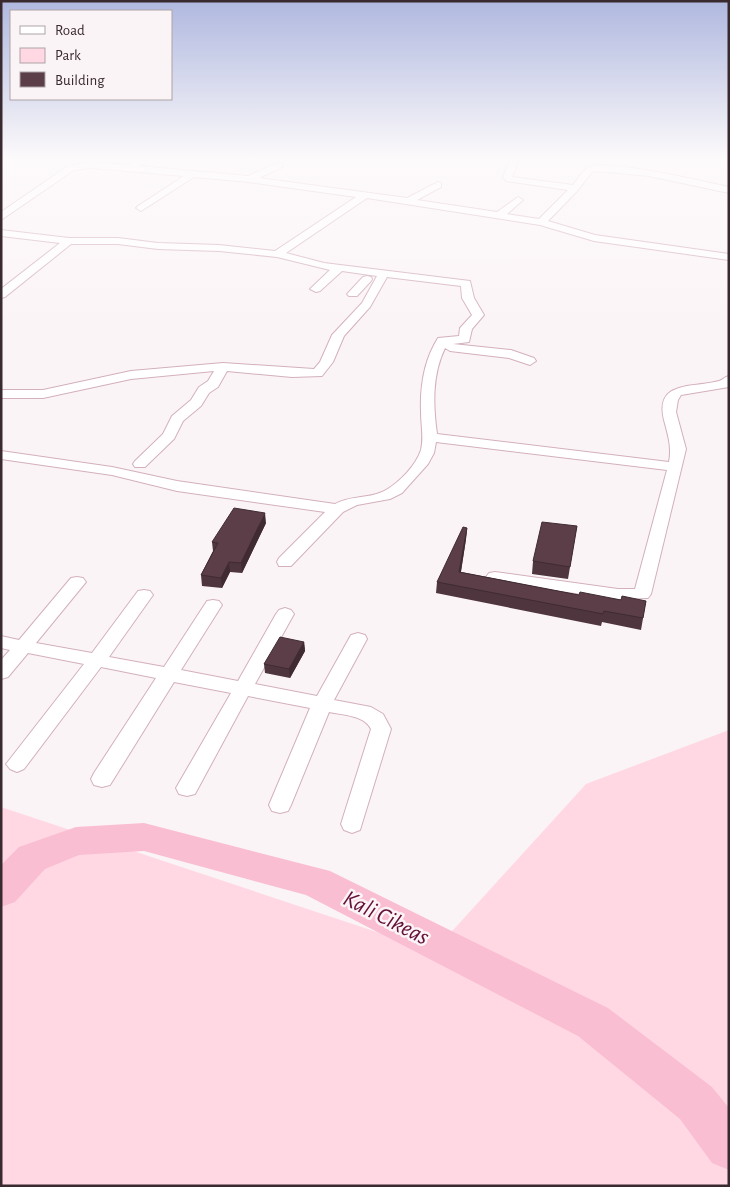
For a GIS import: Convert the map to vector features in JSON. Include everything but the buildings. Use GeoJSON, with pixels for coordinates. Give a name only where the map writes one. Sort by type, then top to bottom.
{"type":"FeatureCollection","features":[{"type":"Feature","properties":{"kind":"street"},"geometry":{"type":"LineString","coordinates":[[277,254],[336,214]]}},
{"type":"Feature","properties":{"kind":"street"},"geometry":{"type":"LineString","coordinates":[[487,214],[541,222],[594,238],[729,257]]}},
{"type":"Feature","properties":{"kind":"street"},"geometry":{"type":"LineString","coordinates":[[541,222],[550,214]]}},
{"type":"Feature","properties":{"kind":"street"},"geometry":{"type":"LineString","coordinates":[[1,233],[69,241],[118,241],[158,246],[219,248],[277,254],[336,271],[375,278],[451,280],[460,281],[468,285],[467,296],[478,315],[466,328],[467,337],[464,341],[443,340],[434,358],[427,385],[430,437],[427,453],[422,462],[394,492],[384,496],[348,502],[337,509],[285,562]]}},
{"type":"Feature","properties":{"kind":"street"},"geometry":{"type":"LineString","coordinates":[[1,295],[69,241]]}},
{"type":"Feature","properties":{"kind":"street"},"geometry":{"type":"LineString","coordinates":[[451,280],[462,269]]}},
{"type":"Feature","properties":{"kind":"street"},"geometry":{"type":"LineString","coordinates":[[336,271],[375,278]]}},
{"type":"Feature","properties":{"kind":"street"},"geometry":{"type":"LineString","coordinates":[[316,289],[336,271]]}},
{"type":"Feature","properties":{"kind":"street"},"geometry":{"type":"LineString","coordinates":[[353,294],[375,278]]}},
{"type":"Feature","properties":{"kind":"street"},"geometry":{"type":"LineString","coordinates":[[1,394],[42,394],[131,375],[223,367],[292,373],[316,373],[329,360],[336,339],[341,331],[350,319],[365,306],[375,278]]}},
{"type":"Feature","properties":{"kind":"street"},"geometry":{"type":"LineString","coordinates":[[440,346],[505,353],[530,361]]}},
{"type":"Feature","properties":{"kind":"street"},"geometry":{"type":"LineString","coordinates":[[140,464],[169,436],[177,419],[196,403],[204,390],[214,384],[223,367]]}},
{"type":"Feature","properties":{"kind":"street"},"geometry":{"type":"LineString","coordinates":[[495,577],[618,594],[642,594],[678,449],[668,412],[670,399],[677,392],[726,384],[729,380]]}},
{"type":"Feature","properties":{"kind":"street"},"geometry":{"type":"LineString","coordinates":[[430,437],[675,467]]}},
{"type":"Feature","properties":{"kind":"street"},"geometry":{"type":"LineString","coordinates":[[1,455],[112,471],[186,488],[337,509]]}},
{"type":"Feature","properties":{"kind":"street"},"geometry":{"type":"LineString","coordinates":[[1,673],[77,582]]}},
{"type":"Feature","properties":{"kind":"street"},"geometry":{"type":"LineString","coordinates":[[17,764],[144,595]]}},
{"type":"Feature","properties":{"kind":"street"},"geometry":{"type":"LineString","coordinates":[[102,779],[214,605]]}},
{"type":"Feature","properties":{"kind":"street"},"geometry":{"type":"LineString","coordinates":[[187,788],[285,614]]}},
{"type":"Feature","properties":{"kind":"street"},"geometry":{"type":"LineString","coordinates":[[280,805],[322,704],[358,640]]}},
{"type":"Feature","properties":{"kind":"street"},"geometry":{"type":"LineString","coordinates":[[1,642],[364,712],[376,719],[381,729],[352,824]]}},
{"type":"Feature","properties":{"kind":"green space"},"geometry":{"type":"Polygon","coordinates":[[[729,730],[729,1186],[1,1186],[1,807],[434,951],[586,784],[729,730]]]}},
{"type":"Feature","properties":{"kind":"waterway","name":"Kali Cikeas"},"geometry":{"type":"LineString","coordinates":[[1,891],[32,858],[76,841],[144,837],[316,882],[593,1022],[696,1103],[729,1146]]}}]}
